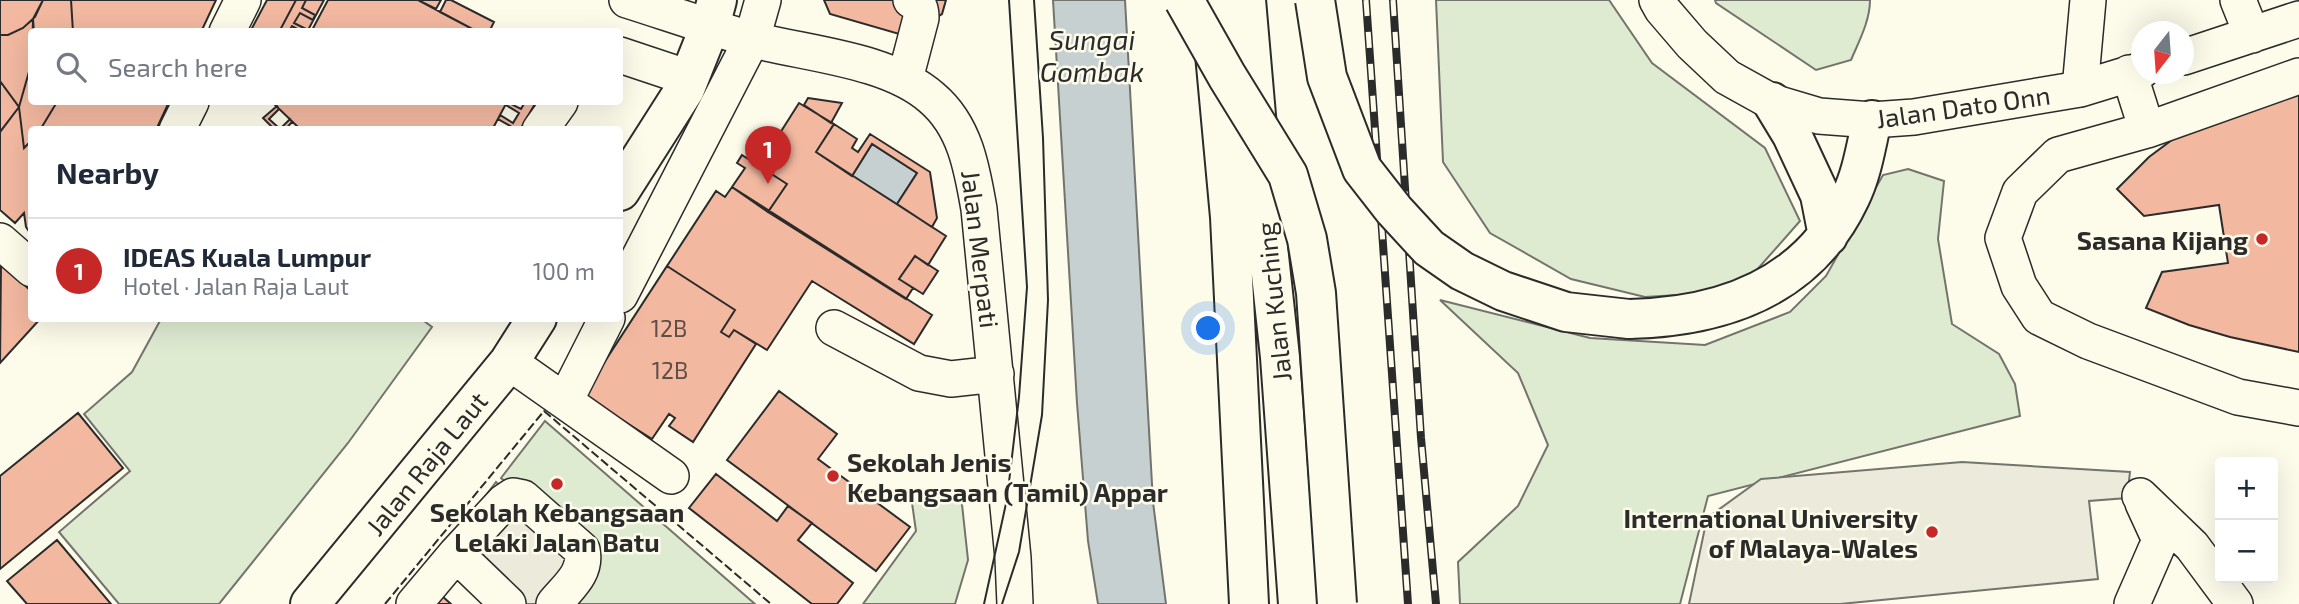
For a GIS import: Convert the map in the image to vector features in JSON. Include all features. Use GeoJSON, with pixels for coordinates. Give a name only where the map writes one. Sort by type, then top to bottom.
{"type":"FeatureCollection","features":[{"type":"Feature","properties":{"kind":"main road"},"geometry":{"type":"LineString","coordinates":[[1184,0],[1288,175],[1307,239],[1316,293],[1337,604]]}},
{"type":"Feature","properties":{"kind":"main road","name":"Jalan Kuching"},"geometry":{"type":"LineString","coordinates":[[1210,0],[1230,217],[1249,604]]}},
{"type":"Feature","properties":{"kind":"main road","name":"Jalan Kuching"},"geometry":{"type":"LineString","coordinates":[[1246,0],[1280,357],[1298,604]]}},
{"type":"Feature","properties":{"kind":"main road"},"geometry":{"type":"LineString","coordinates":[[1315,0],[1327,76],[1343,124],[1362,169],[1394,210],[1429,248],[1462,271],[1503,291],[1566,313],[1629,319],[1684,315],[1718,307],[1780,279],[1804,262],[1828,236],[1852,195],[1872,120]]}},
{"type":"Feature","properties":{"kind":"main road"},"geometry":{"type":"LineString","coordinates":[[623,186],[685,89],[713,13]]}},
{"type":"Feature","properties":{"kind":"main road"},"geometry":{"type":"LineString","coordinates":[[1772,102],[1792,135],[1820,195],[1828,236]]}},
{"type":"Feature","properties":{"kind":"main road","name":"Jalan Raja Laut"},"geometry":{"type":"LineString","coordinates":[[311,604],[509,362],[534,322]]}},
{"type":"Feature","properties":{"kind":"street"},"geometry":{"type":"LineString","coordinates":[[229,28],[243,0]]}},
{"type":"Feature","properties":{"kind":"street"},"geometry":{"type":"LineString","coordinates":[[623,289],[752,39],[763,0]]}},
{"type":"Feature","properties":{"kind":"street"},"geometry":{"type":"LineString","coordinates":[[905,79],[921,18],[921,9],[911,0]]}},
{"type":"Feature","properties":{"kind":"street","name":"Jalan Dato Onn"},"geometry":{"type":"LineString","coordinates":[[1657,0],[1692,44],[1727,77],[1772,102],[1819,116],[1872,120],[1914,117],[2080,89],[2131,72]]}},
{"type":"Feature","properties":{"kind":"street"},"geometry":{"type":"LineString","coordinates":[[2080,89],[2088,0]]}},
{"type":"Feature","properties":{"kind":"street"},"geometry":{"type":"LineString","coordinates":[[2238,0],[2252,35]]}},
{"type":"Feature","properties":{"kind":"street","name":"Jalan Merpati"},"geometry":{"type":"LineString","coordinates":[[634,1],[713,13],[752,39],[856,63],[905,79],[933,98],[959,130],[972,166],[979,209],[1013,558],[1014,604]]}},
{"type":"Feature","properties":{"kind":"street"},"geometry":{"type":"LineString","coordinates":[[2194,53],[2299,19]]}},
{"type":"Feature","properties":{"kind":"street"},"geometry":{"type":"LineString","coordinates":[[623,56],[689,78]]}},
{"type":"Feature","properties":{"kind":"street"},"geometry":{"type":"LineString","coordinates":[[2299,76],[2147,130],[2058,155],[2020,192],[2003,238],[2019,286],[2039,317],[2088,341],[2238,397],[2299,408]]}},
{"type":"Feature","properties":{"kind":"street"},"geometry":{"type":"LineString","coordinates":[[2138,84],[2147,130]]}},
{"type":"Feature","properties":{"kind":"street"},"geometry":{"type":"LineString","coordinates":[[179,126],[190,105]]}},
{"type":"Feature","properties":{"kind":"street"},"geometry":{"type":"LineString","coordinates":[[543,126],[558,105]]}},
{"type":"Feature","properties":{"kind":"street"},"geometry":{"type":"LineString","coordinates":[[0,241],[28,266]]}},
{"type":"Feature","properties":{"kind":"street"},"geometry":{"type":"LineString","coordinates":[[565,401],[605,322]]}},
{"type":"Feature","properties":{"kind":"street"},"geometry":{"type":"LineString","coordinates":[[834,328],[919,373],[951,379],[996,374]]}},
{"type":"Feature","properties":{"kind":"street"},"geometry":{"type":"LineString","coordinates":[[509,362],[671,476]]}},
{"type":"Feature","properties":{"kind":"street"},"geometry":{"type":"LineString","coordinates":[[414,604],[456,554],[513,496],[523,498],[582,550],[585,560],[583,569],[554,604]]}},
{"type":"Feature","properties":{"kind":"street"},"geometry":{"type":"LineString","coordinates":[[2132,604],[2160,540],[2140,496],[2192,546],[2235,604]]}},
{"type":"Feature","properties":{"kind":"street"},"geometry":{"type":"LineString","coordinates":[[456,554],[508,604]]}},
{"type":"Feature","properties":{"kind":"green space"},"geometry":{"type":"Polygon","coordinates":[[[1436,0],[1609,0],[1652,63],[1765,148],[1800,221],[1755,272],[1711,293],[1645,297],[1571,279],[1490,233],[1443,162],[1436,0]]]}},
{"type":"Feature","properties":{"kind":"green space"},"geometry":{"type":"Polygon","coordinates":[[[1715,0],[1870,0],[1870,8],[1851,60],[1816,70],[1715,0]]]}},
{"type":"Feature","properties":{"kind":"green space"},"geometry":{"type":"Polygon","coordinates":[[[1908,169],[1944,181],[1938,239],[1952,324],[1999,354],[2015,384],[2020,416],[1708,496],[1680,604],[1460,604],[1458,562],[1518,506],[1548,445],[1518,373],[1440,300],[1590,338],[1705,345],[1790,312],[1826,276],[1883,175],[1908,169]]]}},
{"type":"Feature","properties":{"kind":"green space"},"geometry":{"type":"Polygon","coordinates":[[[159,322],[425,322],[432,327],[348,443],[219,604],[119,604],[59,532],[130,471],[84,414],[132,372],[159,322]]]}},
{"type":"Feature","properties":{"kind":"green space"},"geometry":{"type":"Polygon","coordinates":[[[545,421],[755,604],[565,604],[598,561],[501,478],[545,421]]]}},
{"type":"Feature","properties":{"kind":"green space"},"geometry":{"type":"Polygon","coordinates":[[[961,495],[968,560],[955,604],[863,604],[916,531],[912,503],[961,495]]]}},
{"type":"Feature","properties":{"kind":"shaded area"},"geometry":{"type":"Polygon","coordinates":[[[1962,462],[2130,472],[2127,498],[2089,501],[2098,579],[1840,604],[1689,604],[1707,518],[1761,479],[1962,462]]]}},
{"type":"Feature","properties":{"kind":"shaded area"},"geometry":{"type":"Polygon","coordinates":[[[496,482],[590,563],[559,604],[525,604],[452,541],[496,482]]]}},
{"type":"Feature","properties":{"kind":"water","name":"Sungai Gombak"},"geometry":{"type":"Polygon","coordinates":[[[1053,0],[1125,0],[1153,502],[1166,604],[1098,604],[1088,541],[1077,403],[1053,0]]]}},
{"type":"Feature","properties":{"kind":"water"},"geometry":{"type":"Polygon","coordinates":[[[872,144],[917,173],[897,204],[852,176],[872,144]]]}},
{"type":"Feature","properties":{"kind":"building"},"geometry":{"type":"Polygon","coordinates":[[[0,0],[43,0],[35,17],[23,28],[8,35],[0,35],[0,0]]]}},
{"type":"Feature","properties":{"kind":"building"},"geometry":{"type":"Polygon","coordinates":[[[43,0],[71,0],[73,28],[34,28],[33,19],[43,0]]]}},
{"type":"Feature","properties":{"kind":"building"},"geometry":{"type":"Polygon","coordinates":[[[71,0],[216,0],[203,28],[73,28],[71,0]]]}},
{"type":"Feature","properties":{"kind":"building"},"geometry":{"type":"Polygon","coordinates":[[[267,0],[324,0],[309,28],[252,28],[267,0]]]}},
{"type":"Feature","properties":{"kind":"building"},"geometry":{"type":"Polygon","coordinates":[[[296,0],[306,0],[302,8],[315,15],[313,20],[300,13],[294,23],[304,28],[281,28],[296,0]]]}},
{"type":"Feature","properties":{"kind":"building"},"geometry":{"type":"Polygon","coordinates":[[[328,0],[418,0],[470,28],[313,28],[328,0]]]}},
{"type":"Feature","properties":{"kind":"building"},"geometry":{"type":"Polygon","coordinates":[[[418,0],[441,0],[436,9],[418,0]]]}},
{"type":"Feature","properties":{"kind":"building"},"geometry":{"type":"Polygon","coordinates":[[[446,0],[451,0],[494,22],[491,28],[470,28],[440,12],[446,0]]]}},
{"type":"Feature","properties":{"kind":"building"},"geometry":{"type":"Polygon","coordinates":[[[824,0],[946,0],[942,14],[906,36],[830,14],[824,0]]]}},
{"type":"Feature","properties":{"kind":"building"},"geometry":{"type":"Polygon","coordinates":[[[33,19],[33,28],[28,28],[28,75],[19,107],[0,81],[0,35],[8,35],[23,28],[33,19]]]}},
{"type":"Feature","properties":{"kind":"building"},"geometry":{"type":"Polygon","coordinates":[[[28,75],[28,105],[55,105],[42,126],[28,126],[28,144],[24,148],[19,107],[28,75]]]}},
{"type":"Feature","properties":{"kind":"building"},"geometry":{"type":"Polygon","coordinates":[[[0,81],[19,107],[0,132],[0,81]]]}},
{"type":"Feature","properties":{"kind":"building","name":"Sasana Kijang"},"geometry":{"type":"Polygon","coordinates":[[[2299,94],[2299,352],[2230,337],[2146,308],[2162,272],[2228,263],[2219,205],[2144,216],[2117,189],[2149,157],[2184,131],[2299,94]]]}},
{"type":"Feature","properties":{"kind":"building"},"geometry":{"type":"Polygon","coordinates":[[[808,98],[842,103],[831,123],[804,105],[808,98]]]}},
{"type":"Feature","properties":{"kind":"building"},"geometry":{"type":"Polygon","coordinates":[[[799,103],[834,124],[816,152],[946,236],[928,265],[915,256],[899,279],[913,288],[906,299],[768,212],[787,184],[759,166],[799,103]]]}},
{"type":"Feature","properties":{"kind":"building"},"geometry":{"type":"Polygon","coordinates":[[[55,105],[168,105],[158,126],[42,126],[55,105]]]}},
{"type":"Feature","properties":{"kind":"building"},"geometry":{"type":"Polygon","coordinates":[[[275,105],[505,105],[494,126],[297,126],[275,105]]]}},
{"type":"Feature","properties":{"kind":"building"},"geometry":{"type":"Polygon","coordinates":[[[506,105],[521,109],[523,105],[534,105],[522,126],[510,126],[498,119],[500,115],[513,123],[519,113],[506,105]]]}},
{"type":"Feature","properties":{"kind":"building"},"geometry":{"type":"Polygon","coordinates":[[[277,106],[279,109],[269,119],[277,126],[271,126],[263,118],[277,106]]]}},
{"type":"Feature","properties":{"kind":"building"},"geometry":{"type":"Polygon","coordinates":[[[19,107],[24,148],[28,144],[28,230],[24,213],[15,223],[0,210],[0,132],[19,107]]]}},
{"type":"Feature","properties":{"kind":"building"},"geometry":{"type":"Polygon","coordinates":[[[834,124],[857,139],[852,148],[858,152],[870,134],[930,172],[937,218],[932,227],[897,204],[917,173],[872,144],[852,176],[816,152],[834,124]]]}},
{"type":"Feature","properties":{"kind":"building"},"geometry":{"type":"Polygon","coordinates":[[[742,155],[787,184],[768,212],[732,187],[745,168],[737,163],[742,155]]]}},
{"type":"Feature","properties":{"kind":"building"},"geometry":{"type":"Polygon","coordinates":[[[732,187],[932,315],[914,344],[812,281],[767,350],[734,330],[729,337],[721,332],[735,310],[667,266],[716,191],[725,197],[732,187]]]}},
{"type":"Feature","properties":{"kind":"building"},"geometry":{"type":"Polygon","coordinates":[[[915,256],[938,271],[923,294],[899,279],[915,256]]]}},
{"type":"Feature","properties":{"kind":"building"},"geometry":{"type":"Polygon","coordinates":[[[1,263],[28,288],[28,322],[37,322],[0,363],[1,263]]]}},
{"type":"Feature","properties":{"kind":"building"},"geometry":{"type":"Polygon","coordinates":[[[667,266],[735,310],[721,332],[729,337],[734,330],[756,344],[693,442],[669,426],[675,418],[669,414],[652,439],[583,395],[667,266]]]}},
{"type":"Feature","properties":{"kind":"building"},"geometry":{"type":"Polygon","coordinates":[[[779,391],[837,434],[818,459],[910,527],[876,571],[727,460],[779,391]]]}},
{"type":"Feature","properties":{"kind":"building"},"geometry":{"type":"Polygon","coordinates":[[[78,413],[123,468],[0,569],[0,476],[78,413]]]}},
{"type":"Feature","properties":{"kind":"building"},"geometry":{"type":"Polygon","coordinates":[[[716,474],[777,521],[788,506],[812,523],[798,540],[853,583],[837,604],[812,604],[689,508],[716,474]]]}},
{"type":"Feature","properties":{"kind":"building"},"geometry":{"type":"Polygon","coordinates":[[[57,540],[111,604],[27,604],[7,581],[57,540]]]}},
{"type":"Feature","properties":{"kind":"building"},"geometry":{"type":"Polygon","coordinates":[[[442,596],[451,604],[436,604],[442,596]]]}},
{"type":"Feature","properties":{"kind":"tram line"},"geometry":{"type":"LineString","coordinates":[[984,604],[1007,499],[1019,397],[1027,287],[1009,0]]}},
{"type":"Feature","properties":{"kind":"tram line"},"geometry":{"type":"LineString","coordinates":[[1002,604],[1019,552],[1042,415],[1048,300],[1043,138],[1034,0]]}},
{"type":"Feature","properties":{"kind":"railway"},"geometry":{"type":"LineString","coordinates":[[1366,0],[1408,604]]}},
{"type":"Feature","properties":{"kind":"railway"},"geometry":{"type":"LineString","coordinates":[[1393,0],[1421,438],[1436,604]]}},
{"type":"Feature","properties":{"kind":"fence"},"geometry":{"type":"LineString","coordinates":[[385,604],[544,411],[771,604]]}},
{"type":"Feature","properties":{"kind":"place","name":"IDEAS Kuala Lumpur"},"geometry":{"type":"Point","coordinates":[768,184]}},
{"type":"Feature","properties":{"kind":"place","name":"Sasana Kijang"},"geometry":{"type":"Point","coordinates":[2262,239]}},
{"type":"Feature","properties":{"kind":"place","name":"Sekolah Jenis Kebangsaan (Tamil) Appar"},"geometry":{"type":"Point","coordinates":[833,476]}},
{"type":"Feature","properties":{"kind":"place","name":"Sekolah Kebangsaan Lelaki Jalan Batu"},"geometry":{"type":"Point","coordinates":[557,484]}},
{"type":"Feature","properties":{"kind":"place","name":"International University of Malaya-Wales"},"geometry":{"type":"Point","coordinates":[1932,532]}}]}
